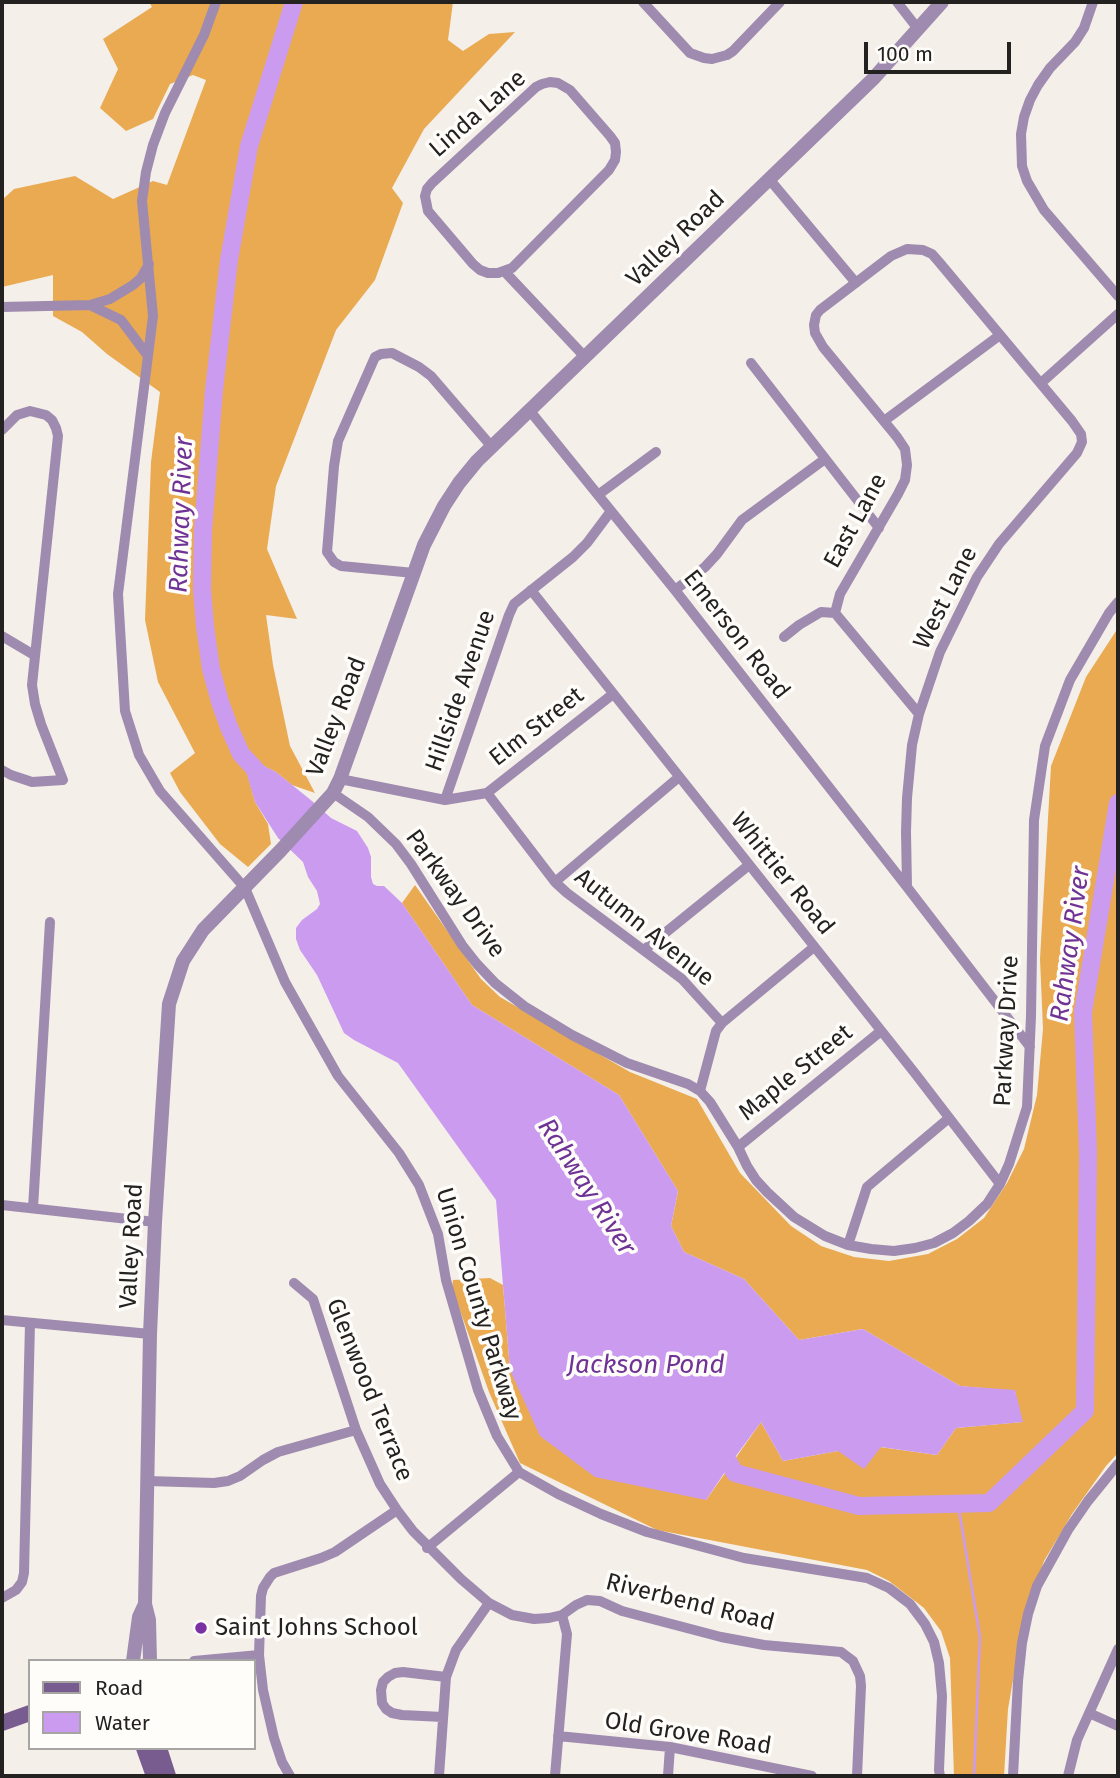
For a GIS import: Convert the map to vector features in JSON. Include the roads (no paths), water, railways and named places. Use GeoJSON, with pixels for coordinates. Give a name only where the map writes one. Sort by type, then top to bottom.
{"type":"FeatureCollection","features":[{"type":"Feature","properties":{"kind":"main road"},"geometry":{"type":"LineString","coordinates":[[5,1722],[28,1714]]}},
{"type":"Feature","properties":{"kind":"main road"},"geometry":{"type":"LineString","coordinates":[[5,1722],[28,1719]]}},
{"type":"Feature","properties":{"kind":"main road"},"geometry":{"type":"LineString","coordinates":[[145,1750],[152,1773]]}},
{"type":"Feature","properties":{"kind":"main road"},"geometry":{"type":"LineString","coordinates":[[160,1750],[168,1776]]}},
{"type":"Feature","properties":{"kind":"street"},"geometry":{"type":"LineString","coordinates":[[216,2],[204,35],[165,113],[146,172],[142,201],[153,316],[118,594],[125,711],[139,755],[160,791],[245,888]]}},
{"type":"Feature","properties":{"kind":"street"},"geometry":{"type":"LineString","coordinates":[[643,2],[690,53],[712,59],[733,51],[780,2]]}},
{"type":"Feature","properties":{"kind":"street"},"geometry":{"type":"LineString","coordinates":[[897,2],[918,29]]}},
{"type":"Feature","properties":{"kind":"street","name":"Valley Road"},"geometry":{"type":"LineString","coordinates":[[150,1659],[149,1620],[145,1604],[155,1222],[169,1004],[183,961],[203,930],[329,798],[340,779],[430,531],[459,482],[873,79],[943,2]]}},
{"type":"Feature","properties":{"kind":"street"},"geometry":{"type":"LineString","coordinates":[[1093,2],[1084,28],[1075,42],[1050,68],[1030,100],[1021,134],[1022,166],[1027,181],[1044,210],[1118,296]]}},
{"type":"Feature","properties":{"kind":"street","name":"Linda Lane"},"geometry":{"type":"LineString","coordinates":[[542,83],[558,83],[570,89],[610,136],[615,143],[615,160],[609,170],[505,272],[488,273],[472,264],[428,211],[425,196],[432,183],[536,88],[542,83]]}},
{"type":"Feature","properties":{"kind":"street"},"geometry":{"type":"LineString","coordinates":[[770,180],[856,283]]}},
{"type":"Feature","properties":{"kind":"street","name":"West Lane"},"geometry":{"type":"LineString","coordinates":[[856,283],[891,256],[907,249],[923,250],[932,254],[1072,421],[1081,434],[1082,442],[1077,453],[999,544],[977,577],[940,652],[919,714],[912,745],[907,798],[907,887]]}},
{"type":"Feature","properties":{"kind":"street"},"geometry":{"type":"LineString","coordinates":[[2,307],[90,305],[110,299],[133,285],[141,278],[149,264]]}},
{"type":"Feature","properties":{"kind":"street"},"geometry":{"type":"LineString","coordinates":[[505,272],[585,357]]}},
{"type":"Feature","properties":{"kind":"street","name":"East Lane"},"geometry":{"type":"LineString","coordinates":[[835,613],[840,594],[905,480],[907,465],[905,449],[897,437],[823,347],[815,333],[816,315],[820,310],[856,283]]}},
{"type":"Feature","properties":{"kind":"street"},"geometry":{"type":"LineString","coordinates":[[90,305],[121,320],[148,356]]}},
{"type":"Feature","properties":{"kind":"street"},"geometry":{"type":"LineString","coordinates":[[1041,383],[1118,314]]}},
{"type":"Feature","properties":{"kind":"street"},"geometry":{"type":"LineString","coordinates":[[884,421],[1000,335]]}},
{"type":"Feature","properties":{"kind":"street"},"geometry":{"type":"LineString","coordinates":[[414,573],[341,566],[334,562],[327,552],[338,441],[375,357],[392,353],[431,376],[492,447]]}},
{"type":"Feature","properties":{"kind":"street"},"geometry":{"type":"LineString","coordinates":[[751,363],[878,528]]}},
{"type":"Feature","properties":{"kind":"street"},"geometry":{"type":"LineString","coordinates":[[2,430],[17,415],[38,411],[52,420],[58,436],[32,685],[41,724],[63,780],[32,782],[2,770]]}},
{"type":"Feature","properties":{"kind":"street","name":"Emerson Road"},"geometry":{"type":"LineString","coordinates":[[530,411],[675,590],[907,887]]}},
{"type":"Feature","properties":{"kind":"street"},"geometry":{"type":"LineString","coordinates":[[598,495],[656,452]]}},
{"type":"Feature","properties":{"kind":"street"},"geometry":{"type":"LineString","coordinates":[[675,590],[705,567],[742,520],[825,459]]}},
{"type":"Feature","properties":{"kind":"street","name":"Hillside Avenue"},"geometry":{"type":"LineString","coordinates":[[445,800],[514,604],[573,557],[611,511]]}},
{"type":"Feature","properties":{"kind":"street","name":"Whittier Road"},"geometry":{"type":"LineString","coordinates":[[531,590],[1000,1184]]}},
{"type":"Feature","properties":{"kind":"street","name":"Parkway Drive"},"geometry":{"type":"LineString","coordinates":[[329,798],[368,817],[396,844],[462,945],[495,984],[524,1006],[572,1035],[627,1063],[688,1084],[700,1091],[710,1102],[756,1180],[787,1211],[815,1231],[848,1245],[871,1250],[915,1248],[934,1243],[953,1233],[987,1204],[1009,1164],[1027,1107],[1034,820],[1045,746],[1070,680],[1118,602]]}},
{"type":"Feature","properties":{"kind":"street"},"geometry":{"type":"LineString","coordinates":[[784,637],[821,612],[835,613],[919,714]]}},
{"type":"Feature","properties":{"kind":"street"},"geometry":{"type":"LineString","coordinates":[[2,636],[34,655]]}},
{"type":"Feature","properties":{"kind":"street","name":"Elm Street"},"geometry":{"type":"LineString","coordinates":[[487,793],[613,694]]}},
{"type":"Feature","properties":{"kind":"street"},"geometry":{"type":"LineString","coordinates":[[555,882],[679,777]]}},
{"type":"Feature","properties":{"kind":"street"},"geometry":{"type":"LineString","coordinates":[[340,779],[445,800],[487,793]]}},
{"type":"Feature","properties":{"kind":"street","name":"Autumn Avenue"},"geometry":{"type":"LineString","coordinates":[[487,793],[555,882],[690,986],[722,1023],[716,1031],[700,1091]]}},
{"type":"Feature","properties":{"kind":"street"},"geometry":{"type":"LineString","coordinates":[[644,950],[748,865]]}},
{"type":"Feature","properties":{"kind":"street"},"geometry":{"type":"LineString","coordinates":[[907,887],[1030,1048]]}},
{"type":"Feature","properties":{"kind":"street","name":"Union County Parkway"},"geometry":{"type":"LineString","coordinates":[[245,888],[285,982],[338,1076],[398,1153],[419,1185],[438,1234],[446,1280],[478,1390],[497,1436],[519,1472],[558,1494],[647,1532],[744,1558],[867,1578],[889,1588],[910,1604],[925,1623],[934,1642],[942,1696],[940,1776]]}},
{"type":"Feature","properties":{"kind":"street"},"geometry":{"type":"LineString","coordinates":[[33,1209],[50,922]]}},
{"type":"Feature","properties":{"kind":"street"},"geometry":{"type":"LineString","coordinates":[[722,1023],[814,947]]}},
{"type":"Feature","properties":{"kind":"street","name":"Maple Street"},"geometry":{"type":"LineString","coordinates":[[738,1147],[881,1031]]}},
{"type":"Feature","properties":{"kind":"street"},"geometry":{"type":"LineString","coordinates":[[848,1245],[867,1187],[949,1118]]}},
{"type":"Feature","properties":{"kind":"street"},"geometry":{"type":"LineString","coordinates":[[2,1205],[155,1222]]}},
{"type":"Feature","properties":{"kind":"street","name":"Glenwood Terrace"},"geometry":{"type":"LineString","coordinates":[[294,1283],[313,1299],[356,1430],[380,1484],[427,1548],[489,1604]]}},
{"type":"Feature","properties":{"kind":"street"},"geometry":{"type":"LineString","coordinates":[[2,1320],[150,1334]]}},
{"type":"Feature","properties":{"kind":"street"},"geometry":{"type":"LineString","coordinates":[[2,1598],[16,1590],[24,1573],[30,1323]]}},
{"type":"Feature","properties":{"kind":"street"},"geometry":{"type":"LineString","coordinates":[[148,1481],[214,1483],[228,1480],[240,1476],[278,1452],[356,1430]]}},
{"type":"Feature","properties":{"kind":"street"},"geometry":{"type":"LineString","coordinates":[[1013,1776],[1022,1643],[1037,1586],[1068,1530],[1118,1464]]}},
{"type":"Feature","properties":{"kind":"street"},"geometry":{"type":"LineString","coordinates":[[427,1548],[519,1472]]}},
{"type":"Feature","properties":{"kind":"street"},"geometry":{"type":"LineString","coordinates":[[290,1776],[282,1762],[270,1724],[259,1655],[261,1596],[265,1583],[274,1573],[334,1552],[397,1510]]}},
{"type":"Feature","properties":{"kind":"street","name":"Riverbend Road"},"geometry":{"type":"LineString","coordinates":[[489,1604],[513,1615],[549,1619],[562,1615],[587,1600],[600,1601],[622,1611],[721,1637],[764,1645],[841,1652],[847,1655],[857,1668],[862,1686],[858,1776]]}},
{"type":"Feature","properties":{"kind":"street","name":"Valley Road"},"geometry":{"type":"LineString","coordinates":[[134,1659],[139,1617],[145,1604]]}},
{"type":"Feature","properties":{"kind":"street"},"geometry":{"type":"LineString","coordinates":[[439,1776],[446,1677],[456,1650],[489,1604]]}},
{"type":"Feature","properties":{"kind":"street"},"geometry":{"type":"LineString","coordinates":[[555,1776],[567,1634],[562,1615]]}},
{"type":"Feature","properties":{"kind":"street"},"geometry":{"type":"LineString","coordinates":[[1068,1776],[1077,1740],[1118,1649]]}},
{"type":"Feature","properties":{"kind":"street"},"geometry":{"type":"LineString","coordinates":[[216,1659],[259,1655]]}},
{"type":"Feature","properties":{"kind":"street"},"geometry":{"type":"LineString","coordinates":[[443,1717],[392,1713],[382,1703],[381,1690],[388,1677],[403,1672],[446,1677]]}},
{"type":"Feature","properties":{"kind":"street"},"geometry":{"type":"LineString","coordinates":[[1089,1713],[1118,1727]]}},
{"type":"Feature","properties":{"kind":"street","name":"Old Grove Road"},"geometry":{"type":"LineString","coordinates":[[558,1736],[670,1747],[783,1774],[812,1776]]}},
{"type":"Feature","properties":{"kind":"street"},"geometry":{"type":"LineString","coordinates":[[668,1776],[670,1747]]}},
{"type":"Feature","properties":{"kind":"water","name":"Jackson Pond"},"geometry":{"type":"Polygon","coordinates":[[[241,754],[276,772],[331,818],[357,831],[371,857],[373,884],[384,886],[402,903],[472,1005],[619,1095],[678,1191],[671,1226],[684,1252],[744,1279],[799,1340],[863,1329],[960,1386],[1015,1390],[1023,1422],[956,1428],[937,1455],[881,1447],[864,1469],[838,1451],[783,1461],[761,1422],[706,1500],[595,1477],[540,1436],[510,1370],[496,1200],[398,1063],[344,1033],[317,975],[296,939],[296,928],[320,904],[317,891],[303,862],[278,838],[255,802],[241,754]]]}},
{"type":"Feature","properties":{"kind":"waterway","name":"Rahway River"},"geometry":{"type":"LineString","coordinates":[[256,770],[241,754],[220,702],[211,669],[202,589],[203,530],[214,390],[229,260],[249,146],[294,2]]}},
{"type":"Feature","properties":{"kind":"waterway","name":"Rahway River"},"geometry":{"type":"LineString","coordinates":[[717,1443],[735,1473],[859,1506],[989,1503],[1085,1411],[1088,1153],[1083,1012],[1118,803]]}},
{"type":"Feature","properties":{"kind":"waterway"},"geometry":{"type":"LineString","coordinates":[[958,1504],[980,1637],[974,1776]]}},
{"type":"Feature","properties":{"kind":"place","name":"Saint Johns School"},"geometry":{"type":"Point","coordinates":[201,1628]}}]}
